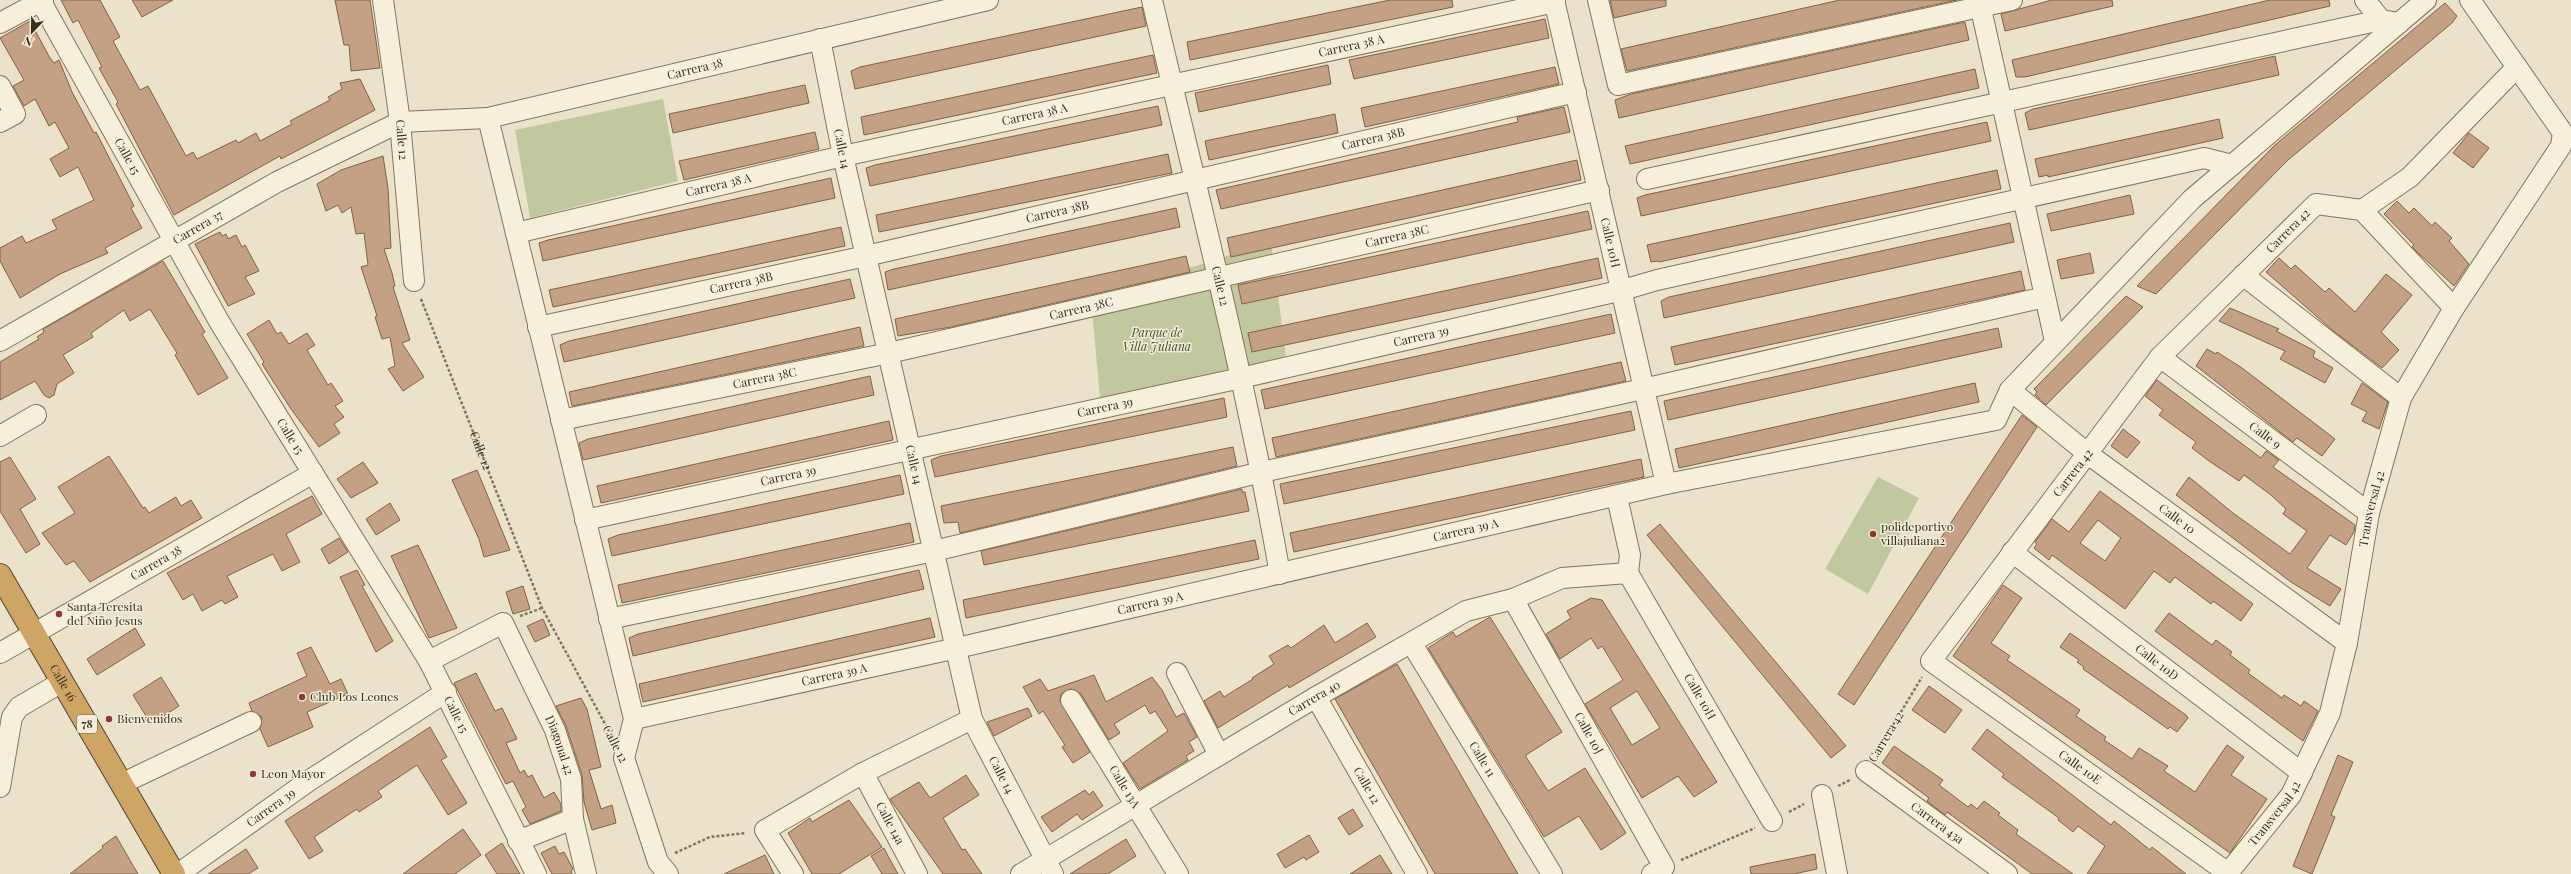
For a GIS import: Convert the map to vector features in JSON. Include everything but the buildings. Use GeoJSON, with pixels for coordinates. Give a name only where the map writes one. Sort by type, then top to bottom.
{"type":"FeatureCollection","features":[{"type":"Feature","properties":{"kind":"highway","name":"Calle 16"},"geometry":{"type":"LineString","coordinates":[[0,575],[174,874]]}},
{"type":"Feature","properties":{"kind":"street"},"geometry":{"type":"LineString","coordinates":[[0,23],[41,0]]}},
{"type":"Feature","properties":{"kind":"street","name":"Calle 15"},"geometry":{"type":"LineString","coordinates":[[41,0],[176,241],[220,323],[429,661],[446,692],[518,841],[536,874]]}},
{"type":"Feature","properties":{"kind":"street","name":"Calle 12"},"geometry":{"type":"LineString","coordinates":[[383,0],[400,122],[414,281]]}},
{"type":"Feature","properties":{"kind":"street","name":"Carrera 38"},"geometry":{"type":"LineString","coordinates":[[400,122],[488,118],[988,0]]}},
{"type":"Feature","properties":{"kind":"street","name":"Calle 12"},"geometry":{"type":"LineString","coordinates":[[1152,0],[1219,277],[1262,472],[1280,574]]}},
{"type":"Feature","properties":{"kind":"street"},"geometry":{"type":"LineString","coordinates":[[1598,0],[1618,85],[1980,4],[2012,0]]}},
{"type":"Feature","properties":{"kind":"street"},"geometry":{"type":"LineString","coordinates":[[2365,0],[2390,21]]}},
{"type":"Feature","properties":{"kind":"street"},"geometry":{"type":"LineString","coordinates":[[2010,390],[2055,341],[2107,292],[2192,199],[2232,166],[2390,21],[2426,0]]}},
{"type":"Feature","properties":{"kind":"street","name":"Transversal 42"},"geometry":{"type":"LineString","coordinates":[[2228,873],[2291,795],[2330,712],[2347,644],[2369,513],[2401,398],[2454,308],[2561,146],[2563,133],[2470,0]]}},
{"type":"Feature","properties":{"kind":"street","name":"Carrera 38 A"},"geometry":{"type":"LineString","coordinates":[[516,233],[843,156],[1172,86],[1554,1]]}},
{"type":"Feature","properties":{"kind":"street","name":"Calle 10H"},"geometry":{"type":"LineString","coordinates":[[1554,1],[1623,290],[1643,389],[1666,484]]}},
{"type":"Feature","properties":{"kind":"street"},"geometry":{"type":"LineString","coordinates":[[1980,4],[2055,341]]}},
{"type":"Feature","properties":{"kind":"street"},"geometry":{"type":"LineString","coordinates":[[1647,179],[2272,44],[2390,21]]}},
{"type":"Feature","properties":{"kind":"street","name":"Calle 14"},"geometry":{"type":"LineString","coordinates":[[820,39],[843,156],[957,648],[972,719],[1049,867]]}},
{"type":"Feature","properties":{"kind":"street"},"geometry":{"type":"LineString","coordinates":[[2454,308],[2362,210],[2410,177],[2518,67]]}},
{"type":"Feature","properties":{"kind":"street"},"geometry":{"type":"LineString","coordinates":[[0,86],[7,118]]}},
{"type":"Feature","properties":{"kind":"street","name":"Carrera 38B"},"geometry":{"type":"LineString","coordinates":[[538,327],[866,256],[1576,92]]}},
{"type":"Feature","properties":{"kind":"street"},"geometry":{"type":"LineString","coordinates":[[488,118],[634,719],[624,758]]}},
{"type":"Feature","properties":{"kind":"street","name":"Carrera 37"},"geometry":{"type":"LineString","coordinates":[[1,337],[176,241],[277,182],[400,122]]}},
{"type":"Feature","properties":{"kind":"street","name":"Carrera 39"},"geometry":{"type":"LineString","coordinates":[[585,520],[1241,378],[1623,290],[1657,280],[2204,158],[2232,166]]}},
{"type":"Feature","properties":{"kind":"street","name":"Carrera 38C"},"geometry":{"type":"LineString","coordinates":[[561,420],[889,353],[1599,190]]}},
{"type":"Feature","properties":{"kind":"street","name":"Carrera 42"},"geometry":{"type":"LineString","coordinates":[[1931,661],[2160,357],[2316,204],[2362,210]]}},
{"type":"Feature","properties":{"kind":"street"},"geometry":{"type":"LineString","coordinates":[[2244,275],[2401,398]]}},
{"type":"Feature","properties":{"kind":"street"},"geometry":{"type":"LineString","coordinates":[[609,619],[934,551],[1262,472],[1643,389],[2045,297]]}},
{"type":"Feature","properties":{"kind":"street","name":"Calle 9"},"geometry":{"type":"LineString","coordinates":[[2160,357],[2369,513]]}},
{"type":"Feature","properties":{"kind":"street","name":"Calle 10"},"geometry":{"type":"LineString","coordinates":[[2010,390],[2088,454],[2347,644]]}},
{"type":"Feature","properties":{"kind":"street","name":"Carrera 39 A"},"geometry":{"type":"LineString","coordinates":[[634,719],[957,648],[1618,497],[1666,484],[1996,420],[2010,390]]}},
{"type":"Feature","properties":{"kind":"street"},"geometry":{"type":"LineString","coordinates":[[0,436],[36,415]]}},
{"type":"Feature","properties":{"kind":"street","name":"Carrera 38"},"geometry":{"type":"LineString","coordinates":[[0,653],[313,473]]}},
{"type":"Feature","properties":{"kind":"street"},"geometry":{"type":"LineString","coordinates":[[1618,497],[1630,555],[1628,573]]}},
{"type":"Feature","properties":{"kind":"street","name":"Calle 10D"},"geometry":{"type":"LineString","coordinates":[[2012,552],[2302,772]]}},
{"type":"Feature","properties":{"kind":"street","name":"Calle 10H"},"geometry":{"type":"LineString","coordinates":[[1628,573],[1772,821]]}},
{"type":"Feature","properties":{"kind":"street","name":"Carrera 40"},"geometry":{"type":"LineString","coordinates":[[1021,874],[1049,867],[1136,805],[1316,697],[1412,644],[1466,611],[1513,599],[1562,578],[1628,573]]}},
{"type":"Feature","properties":{"kind":"street","name":"Calle 10J"},"geometry":{"type":"LineString","coordinates":[[1513,599],[1658,871]]}},
{"type":"Feature","properties":{"kind":"street","name":"Diagonal 42"},"geometry":{"type":"LineString","coordinates":[[429,661],[503,623],[555,730],[571,779],[573,819]]}},
{"type":"Feature","properties":{"kind":"street","name":"Calle 11"},"geometry":{"type":"LineString","coordinates":[[1412,644],[1552,874]]}},
{"type":"Feature","properties":{"kind":"street","name":"Calle 10E"},"geometry":{"type":"LineString","coordinates":[[1931,661],[2228,873]]}},
{"type":"Feature","properties":{"kind":"street"},"geometry":{"type":"LineString","coordinates":[[1177,673],[1219,755]]}},
{"type":"Feature","properties":{"kind":"street"},"geometry":{"type":"LineString","coordinates":[[0,787],[12,717],[19,707],[62,682]]}},
{"type":"Feature","properties":{"kind":"street","name":"Carrera 39"},"geometry":{"type":"LineString","coordinates":[[178,874],[310,780],[446,692]]}},
{"type":"Feature","properties":{"kind":"street","name":"Calle 12"},"geometry":{"type":"LineString","coordinates":[[1316,697],[1417,874]]}},
{"type":"Feature","properties":{"kind":"street","name":"Calle 13A"},"geometry":{"type":"LineString","coordinates":[[1071,700],[1178,874]]}},
{"type":"Feature","properties":{"kind":"street"},"geometry":{"type":"LineString","coordinates":[[793,874],[765,830],[863,773],[972,719]]}},
{"type":"Feature","properties":{"kind":"street"},"geometry":{"type":"LineString","coordinates":[[121,784],[252,722]]}},
{"type":"Feature","properties":{"kind":"street","name":"Calle 12"},"geometry":{"type":"LineString","coordinates":[[624,758],[663,868]]}},
{"type":"Feature","properties":{"kind":"street","name":"Carrera 43a"},"geometry":{"type":"LineString","coordinates":[[1866,771],[2007,874]]}},
{"type":"Feature","properties":{"kind":"street","name":"Calle 14a"},"geometry":{"type":"LineString","coordinates":[[863,773],[917,874]]}},
{"type":"Feature","properties":{"kind":"street"},"geometry":{"type":"LineString","coordinates":[[1822,795],[1837,874]]}},
{"type":"Feature","properties":{"kind":"street"},"geometry":{"type":"LineString","coordinates":[[518,841],[573,819],[586,874]]}},
{"type":"Feature","properties":{"kind":"path","name":"Calle 12"},"geometry":{"type":"LineString","coordinates":[[414,281],[542,608],[624,758]]}},
{"type":"Feature","properties":{"kind":"path","name":"Carrera 42"},"geometry":{"type":"LineString","coordinates":[[1866,771],[1931,661]]}},
{"type":"Feature","properties":{"kind":"path"},"geometry":{"type":"LineString","coordinates":[[663,868],[710,837],[765,830]]}},
{"type":"Feature","properties":{"kind":"green space"},"geometry":{"type":"Polygon","coordinates":[[[663,99],[678,181],[530,218],[515,130],[663,99]]]}},
{"type":"Feature","properties":{"kind":"green space","name":"Parque de Villa Juliana"},"geometry":{"type":"Polygon","coordinates":[[[1271,242],[1286,357],[1102,420],[1091,299],[1271,242]]]}},
{"type":"Feature","properties":{"kind":"green space","name":"polideportivo villajuliana2"},"geometry":{"type":"Polygon","coordinates":[[[1878,477],[1919,498],[1868,594],[1825,569],[1878,477]]]}},
{"type":"Feature","properties":{"kind":"place","name":"polideportivo villajuliana2"},"geometry":{"type":"Point","coordinates":[1873,534]}},
{"type":"Feature","properties":{"kind":"place","name":"Santa Teresita del Niño Jesus"},"geometry":{"type":"Point","coordinates":[59,614]}},
{"type":"Feature","properties":{"kind":"place","name":"Club Los Leones"},"geometry":{"type":"Point","coordinates":[302,697]}},
{"type":"Feature","properties":{"kind":"place","name":"Bienvenidos"},"geometry":{"type":"Point","coordinates":[109,719]}},
{"type":"Feature","properties":{"kind":"place","name":"Leon Mayor"},"geometry":{"type":"Point","coordinates":[253,774]}}]}
